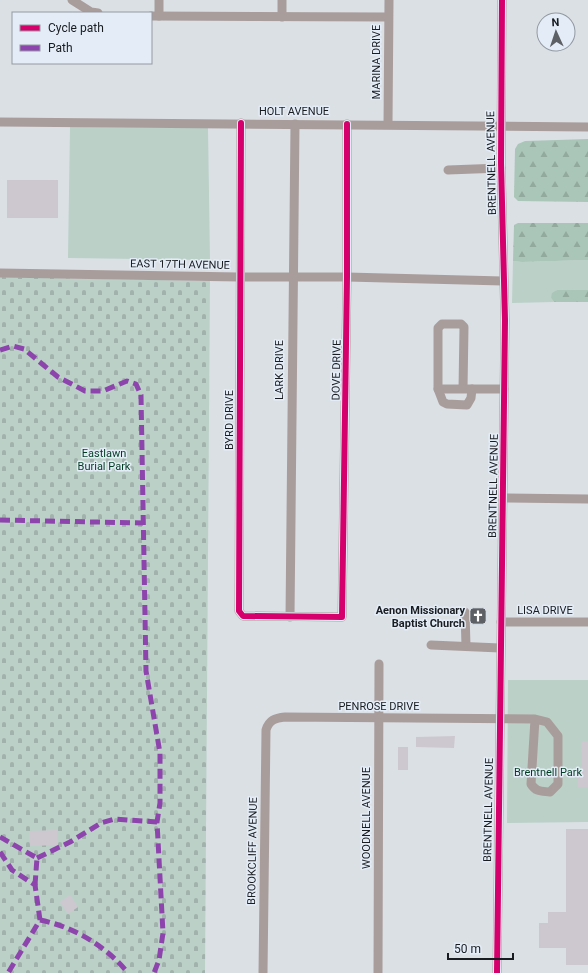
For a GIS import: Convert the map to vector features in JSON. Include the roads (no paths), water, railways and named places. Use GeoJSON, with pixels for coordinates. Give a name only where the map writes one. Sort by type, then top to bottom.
{"type":"FeatureCollection","features":[{"type":"Feature","properties":{"kind":"street"},"geometry":{"type":"LineString","coordinates":[[72,0],[91,12]]}},
{"type":"Feature","properties":{"kind":"street"},"geometry":{"type":"LineString","coordinates":[[159,0],[155,16],[388,17]]}},
{"type":"Feature","properties":{"kind":"street"},"geometry":{"type":"LineString","coordinates":[[282,0],[282,17]]}},
{"type":"Feature","properties":{"kind":"street","name":"MARINA DRIVE"},"geometry":{"type":"LineString","coordinates":[[388,124],[389,0]]}},
{"type":"Feature","properties":{"kind":"street","name":"BRENTNELL AVENUE"},"geometry":{"type":"LineString","coordinates":[[496,973],[505,320],[501,168],[502,0]]}},
{"type":"Feature","properties":{"kind":"street","name":"HOLT AVENUE"},"geometry":{"type":"LineString","coordinates":[[0,122],[388,124],[588,127]]}},
{"type":"Feature","properties":{"kind":"street","name":"BYRD DRIVE"},"geometry":{"type":"LineString","coordinates":[[241,123],[239,277],[239,611],[243,616],[342,617]]}},
{"type":"Feature","properties":{"kind":"street","name":"LARK DRIVE"},"geometry":{"type":"LineString","coordinates":[[290,617],[292,278],[295,124]]}},
{"type":"Feature","properties":{"kind":"street","name":"DOVE DRIVE"},"geometry":{"type":"LineString","coordinates":[[342,617],[347,277],[347,124]]}},
{"type":"Feature","properties":{"kind":"street"},"geometry":{"type":"LineString","coordinates":[[448,170],[501,168]]}},
{"type":"Feature","properties":{"kind":"street","name":"EAST 17TH AVENUE"},"geometry":{"type":"LineString","coordinates":[[0,273],[292,278],[347,277],[504,281]]}},
{"type":"Feature","properties":{"kind":"street"},"geometry":{"type":"LineString","coordinates":[[442,324],[461,324],[464,327],[468,389],[471,398],[467,405],[443,402],[438,389],[438,328],[442,324]]}},
{"type":"Feature","properties":{"kind":"street"},"geometry":{"type":"LineString","coordinates":[[438,389],[504,389]]}},
{"type":"Feature","properties":{"kind":"street"},"geometry":{"type":"LineString","coordinates":[[503,498],[588,499]]}},
{"type":"Feature","properties":{"kind":"street"},"geometry":{"type":"LineString","coordinates":[[465,612],[466,646]]}},
{"type":"Feature","properties":{"kind":"street","name":"LISA DRIVE"},"geometry":{"type":"LineString","coordinates":[[501,622],[588,622]]}},
{"type":"Feature","properties":{"kind":"street"},"geometry":{"type":"LineString","coordinates":[[431,645],[500,648]]}},
{"type":"Feature","properties":{"kind":"street","name":"WOODNELL AVENUE"},"geometry":{"type":"LineString","coordinates":[[378,973],[379,664]]}},
{"type":"Feature","properties":{"kind":"street","name":"PENROSE DRIVE"},"geometry":{"type":"LineString","coordinates":[[266,730],[268,723],[276,718],[285,717],[535,719]]}},
{"type":"Feature","properties":{"kind":"street"},"geometry":{"type":"LineString","coordinates":[[535,719],[547,722],[558,736],[558,784],[550,792],[539,791],[531,784],[535,719]]}},
{"type":"Feature","properties":{"kind":"street","name":"BROOKCLIFF AVENUE"},"geometry":{"type":"LineString","coordinates":[[263,973],[266,730]]}},
{"type":"Feature","properties":{"kind":"place","name":"Aenon Missionary Baptist Church"},"geometry":{"type":"Point","coordinates":[478,616]}},
{"type":"Feature","properties":{"kind":"park label","name":"Eastlawn Burial Park"},"geometry":{"type":"Point","coordinates":[104,459]}},
{"type":"Feature","properties":{"kind":"park label","name":"Brentnell Park"},"geometry":{"type":"Point","coordinates":[548,772]}}]}
